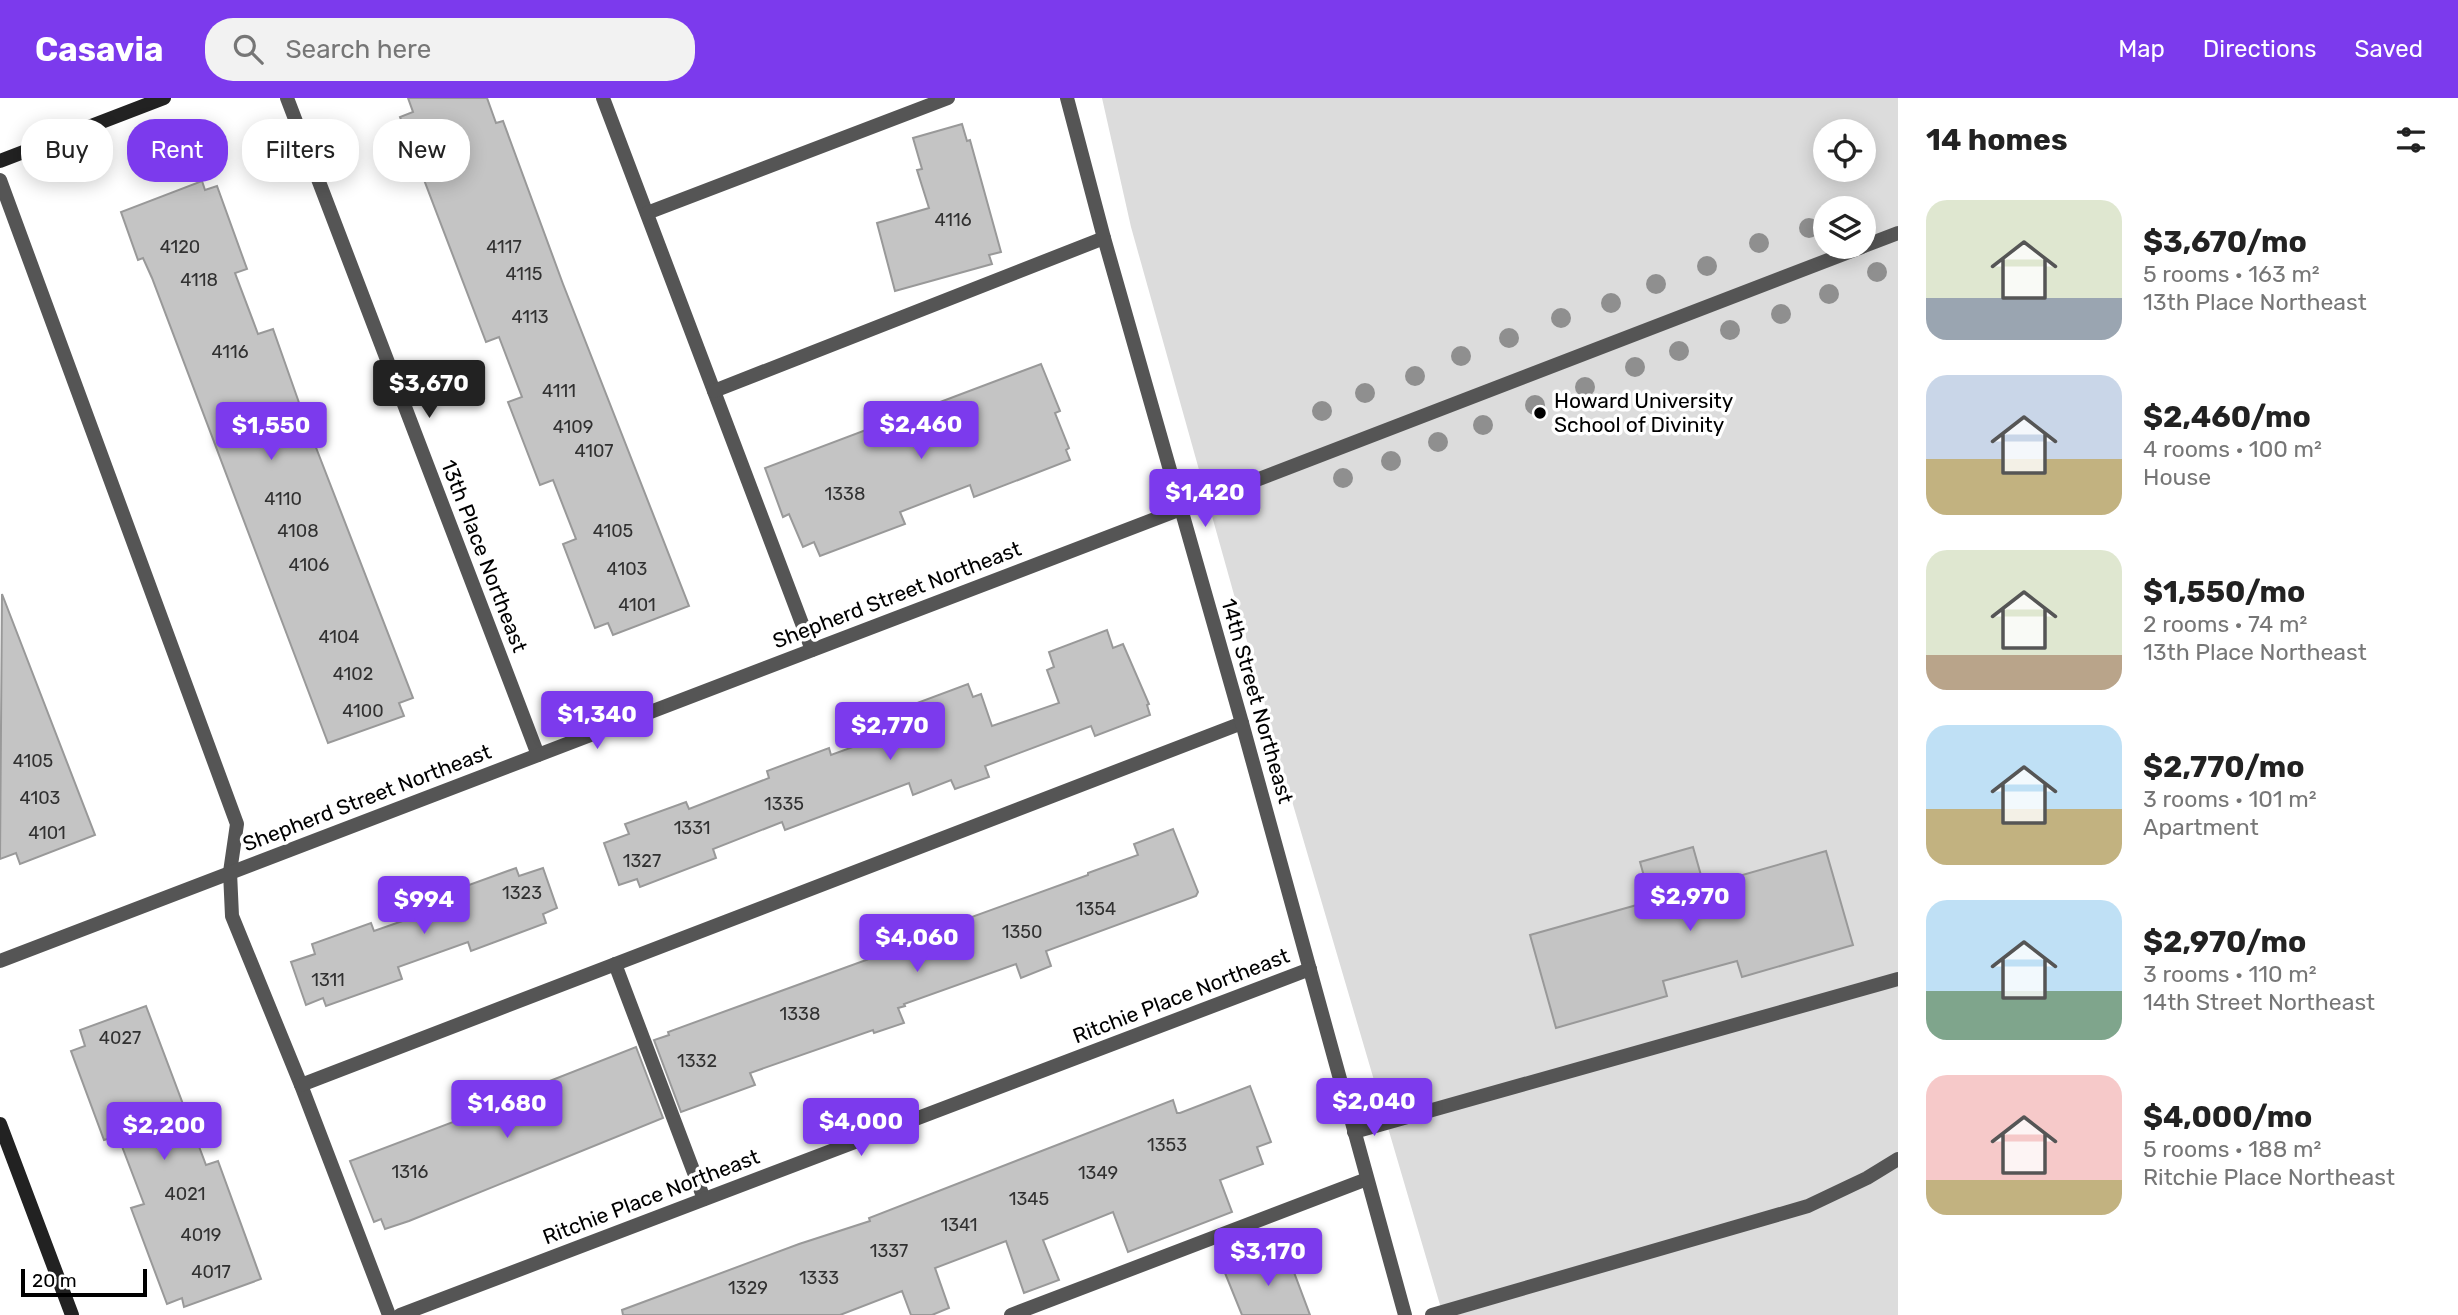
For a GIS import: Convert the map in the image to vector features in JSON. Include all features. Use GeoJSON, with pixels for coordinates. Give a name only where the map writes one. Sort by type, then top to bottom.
{"type":"FeatureCollection","features":[{"type":"Feature","properties":{"kind":"street"},"geometry":{"type":"LineString","coordinates":[[0,161],[164,98]]}},
{"type":"Feature","properties":{"kind":"street","name":"13th Place Northeast"},"geometry":{"type":"LineString","coordinates":[[288,98],[538,755]]}},
{"type":"Feature","properties":{"kind":"street"},"geometry":{"type":"LineString","coordinates":[[603,98],[812,650]]}},
{"type":"Feature","properties":{"kind":"street"},"geometry":{"type":"LineString","coordinates":[[647,213],[948,98]]}},
{"type":"Feature","properties":{"kind":"street","name":"14th Street Northeast"},"geometry":{"type":"LineString","coordinates":[[1067,98],[1405,1315]]}},
{"type":"Feature","properties":{"kind":"street"},"geometry":{"type":"LineString","coordinates":[[0,180],[237,824],[230,872],[232,916],[301,1085],[389,1315]]}},
{"type":"Feature","properties":{"kind":"street","name":"Shepherd Street Northeast"},"geometry":{"type":"LineString","coordinates":[[1876,241],[1898,233]]}},
{"type":"Feature","properties":{"kind":"street"},"geometry":{"type":"LineString","coordinates":[[714,391],[1104,238]]}},
{"type":"Feature","properties":{"kind":"street","name":"Shepherd Street Northeast"},"geometry":{"type":"LineString","coordinates":[[0,961],[1829,259]]}},
{"type":"Feature","properties":{"kind":"street"},"geometry":{"type":"LineString","coordinates":[[301,1085],[1242,723]]}},
{"type":"Feature","properties":{"kind":"street"},"geometry":{"type":"LineString","coordinates":[[615,964],[704,1199]]}},
{"type":"Feature","properties":{"kind":"street","name":"Ritchie Place Northeast"},"geometry":{"type":"LineString","coordinates":[[400,1315],[1310,970]]}},
{"type":"Feature","properties":{"kind":"street"},"geometry":{"type":"LineString","coordinates":[[1354,1132],[1898,979]]}},
{"type":"Feature","properties":{"kind":"street"},"geometry":{"type":"LineString","coordinates":[[0,1124],[72,1315]]}},
{"type":"Feature","properties":{"kind":"street"},"geometry":{"type":"LineString","coordinates":[[1432,1315],[1808,1206],[1867,1178],[1898,1159]]}},
{"type":"Feature","properties":{"kind":"street"},"geometry":{"type":"LineString","coordinates":[[1011,1315],[1367,1179]]}},
{"type":"Feature","properties":{"kind":"shaded area"},"geometry":{"type":"Polygon","coordinates":[[[1102,98],[1898,98],[1898,1315],[1443,1315],[1289,791],[1131,227],[1102,98]]]}},
{"type":"Feature","properties":{"kind":"building"},"geometry":{"type":"Polygon","coordinates":[[[408,98],[487,98],[496,123],[503,121],[563,284],[689,606],[613,635],[608,623],[595,628],[563,544],[576,539],[553,480],[540,485],[508,402],[522,397],[499,337],[486,342],[425,182],[470,182],[470,119],[401,119],[400,117],[413,112],[408,98]]]}},
{"type":"Feature","properties":{"kind":"building"},"geometry":{"type":"Polygon","coordinates":[[[962,124],[967,141],[970,140],[1001,252],[989,255],[992,264],[895,291],[877,223],[929,208],[917,170],[922,169],[913,138],[962,124]]]}},
{"type":"Feature","properties":{"kind":"building"},"geometry":{"type":"Polygon","coordinates":[[[199,182],[202,182],[205,190],[217,186],[247,269],[235,273],[258,334],[273,329],[303,414],[413,698],[399,703],[404,716],[328,743],[152,278],[143,258],[138,260],[121,212],[199,182]]]}},
{"type":"Feature","properties":{"kind":"building"},"geometry":{"type":"Polygon","coordinates":[[[1041,364],[1060,411],[1055,413],[1069,448],[1066,450],[1070,460],[974,497],[970,485],[900,512],[905,524],[820,556],[814,542],[803,547],[789,514],[783,517],[765,468],[1041,364]]]}},
{"type":"Feature","properties":{"kind":"building"},"geometry":{"type":"Polygon","coordinates":[[[2,594],[95,835],[20,864],[16,853],[0,859],[2,594]]]}},
{"type":"Feature","properties":{"kind":"building"},"geometry":{"type":"Polygon","coordinates":[[[1107,630],[1113,648],[1123,644],[1149,704],[1150,715],[1095,736],[1091,726],[985,766],[989,777],[955,789],[951,780],[913,795],[909,783],[785,830],[782,822],[713,849],[716,858],[640,887],[637,879],[619,885],[604,843],[629,834],[625,824],[686,802],[689,809],[769,778],[767,771],[829,748],[831,755],[908,727],[907,724],[915,720],[909,706],[968,684],[973,697],[981,694],[992,726],[1059,703],[1047,670],[1054,667],[1049,652],[1107,630]]]}},
{"type":"Feature","properties":{"kind":"building"},"geometry":{"type":"Polygon","coordinates":[[[1173,829],[1198,892],[1196,896],[1046,951],[1051,966],[1021,978],[1016,964],[904,1004],[905,1006],[898,1008],[904,1023],[874,1033],[873,1030],[750,1073],[755,1085],[681,1112],[654,1040],[669,1035],[668,1032],[935,935],[933,931],[1138,855],[1134,844],[1173,829]]]}},
{"type":"Feature","properties":{"kind":"building"},"geometry":{"type":"Polygon","coordinates":[[[1693,847],[1704,886],[1826,851],[1853,945],[1742,977],[1737,961],[1663,981],[1667,996],[1556,1028],[1530,935],[1651,901],[1640,862],[1693,847]]]}},
{"type":"Feature","properties":{"kind":"building"},"geometry":{"type":"Polygon","coordinates":[[[516,868],[519,876],[543,868],[557,908],[543,914],[546,923],[471,951],[468,942],[398,967],[402,979],[326,1006],[323,998],[306,1005],[291,962],[315,954],[312,944],[371,923],[374,931],[434,910],[459,899],[455,890],[516,868]]]}},
{"type":"Feature","properties":{"kind":"building"},"geometry":{"type":"Polygon","coordinates":[[[146,1006],[206,1165],[218,1161],[261,1279],[184,1307],[182,1298],[167,1304],[131,1208],[144,1204],[118,1136],[104,1140],[71,1051],[85,1046],[80,1030],[146,1006]]]}},
{"type":"Feature","properties":{"kind":"building"},"geometry":{"type":"Polygon","coordinates":[[[636,1047],[663,1118],[409,1221],[385,1229],[381,1219],[374,1222],[350,1161],[477,1113],[476,1110],[636,1047]]]}},
{"type":"Feature","properties":{"kind":"building"},"geometry":{"type":"Polygon","coordinates":[[[1250,1086],[1271,1142],[1257,1147],[1263,1164],[1220,1180],[1232,1212],[1128,1252],[1113,1212],[1043,1240],[1059,1280],[1024,1293],[1006,1241],[935,1268],[949,1308],[932,1315],[911,1315],[902,1291],[840,1315],[623,1315],[622,1310],[799,1244],[870,1221],[869,1218],[1173,1100],[1177,1113],[1180,1113],[1250,1086]]]}},
{"type":"Feature","properties":{"kind":"building"},"geometry":{"type":"Polygon","coordinates":[[[1286,1251],[1310,1315],[1242,1315],[1225,1273],[1286,1251]]]}},
{"type":"Feature","properties":{"kind":"place","name":"Howard University School of Divinity"},"geometry":{"type":"Point","coordinates":[1540,413]}}]}
